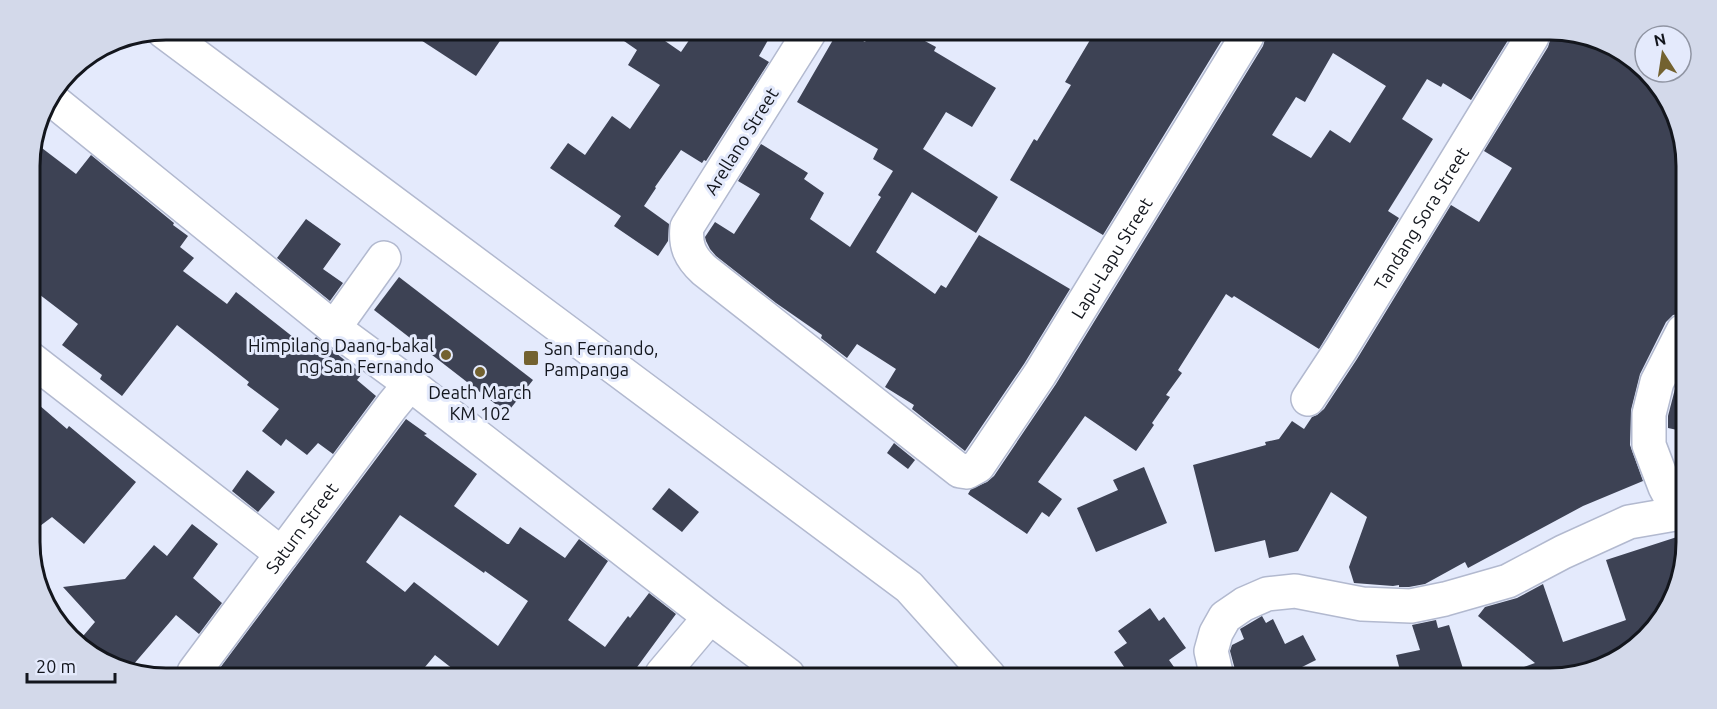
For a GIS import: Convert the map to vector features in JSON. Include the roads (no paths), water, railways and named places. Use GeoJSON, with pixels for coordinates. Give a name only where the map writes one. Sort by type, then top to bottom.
{"type":"FeatureCollection","features":[{"type":"Feature","properties":{"kind":"street","name":"Lapu-Lapu Street"},"geometry":{"type":"LineString","coordinates":[[968,472],[978,466],[1040,374],[1244,40]]}},
{"type":"Feature","properties":{"kind":"street","name":"Tandang Sora Street"},"geometry":{"type":"LineString","coordinates":[[1308,399],[1530,40]]}},
{"type":"Feature","properties":{"kind":"street"},"geometry":{"type":"LineString","coordinates":[[175,41],[909,587],[982,668]]}},
{"type":"Feature","properties":{"kind":"street","name":"Arellano Street"},"geometry":{"type":"LineString","coordinates":[[803,41],[687,227],[686,238],[689,252],[704,270],[960,471],[968,472]]}},
{"type":"Feature","properties":{"kind":"street"},"geometry":{"type":"LineString","coordinates":[[57,104],[334,328],[779,668]]}},
{"type":"Feature","properties":{"kind":"street"},"geometry":{"type":"LineString","coordinates":[[334,328],[384,258]]}},
{"type":"Feature","properties":{"kind":"street"},"geometry":{"type":"LineString","coordinates":[[1676,344],[1657,381],[1649,414],[1649,445],[1665,487],[1676,506]]}},
{"type":"Feature","properties":{"kind":"street"},"geometry":{"type":"LineString","coordinates":[[40,366],[282,554]]}},
{"type":"Feature","properties":{"kind":"street","name":"Saturn Street"},"geometry":{"type":"LineString","coordinates":[[197,668],[410,384]]}},
{"type":"Feature","properties":{"kind":"street"},"geometry":{"type":"LineString","coordinates":[[1215,668],[1211,651],[1216,633],[1225,617],[1244,604],[1267,594],[1295,591],[1362,604],[1411,606],[1508,581],[1563,552],[1629,522],[1676,514]]}},
{"type":"Feature","properties":{"kind":"street"},"geometry":{"type":"LineString","coordinates":[[667,668],[710,617]]}},
{"type":"Feature","properties":{"kind":"place","name":"Himpilang Daang-bakal ng San Fernando"},"geometry":{"type":"Point","coordinates":[446,355]}},
{"type":"Feature","properties":{"kind":"place","name":"San Fernando, Pampanga"},"geometry":{"type":"Point","coordinates":[531,358]}},
{"type":"Feature","properties":{"kind":"place","name":"Death March KM 102"},"geometry":{"type":"Point","coordinates":[480,372]}}]}
